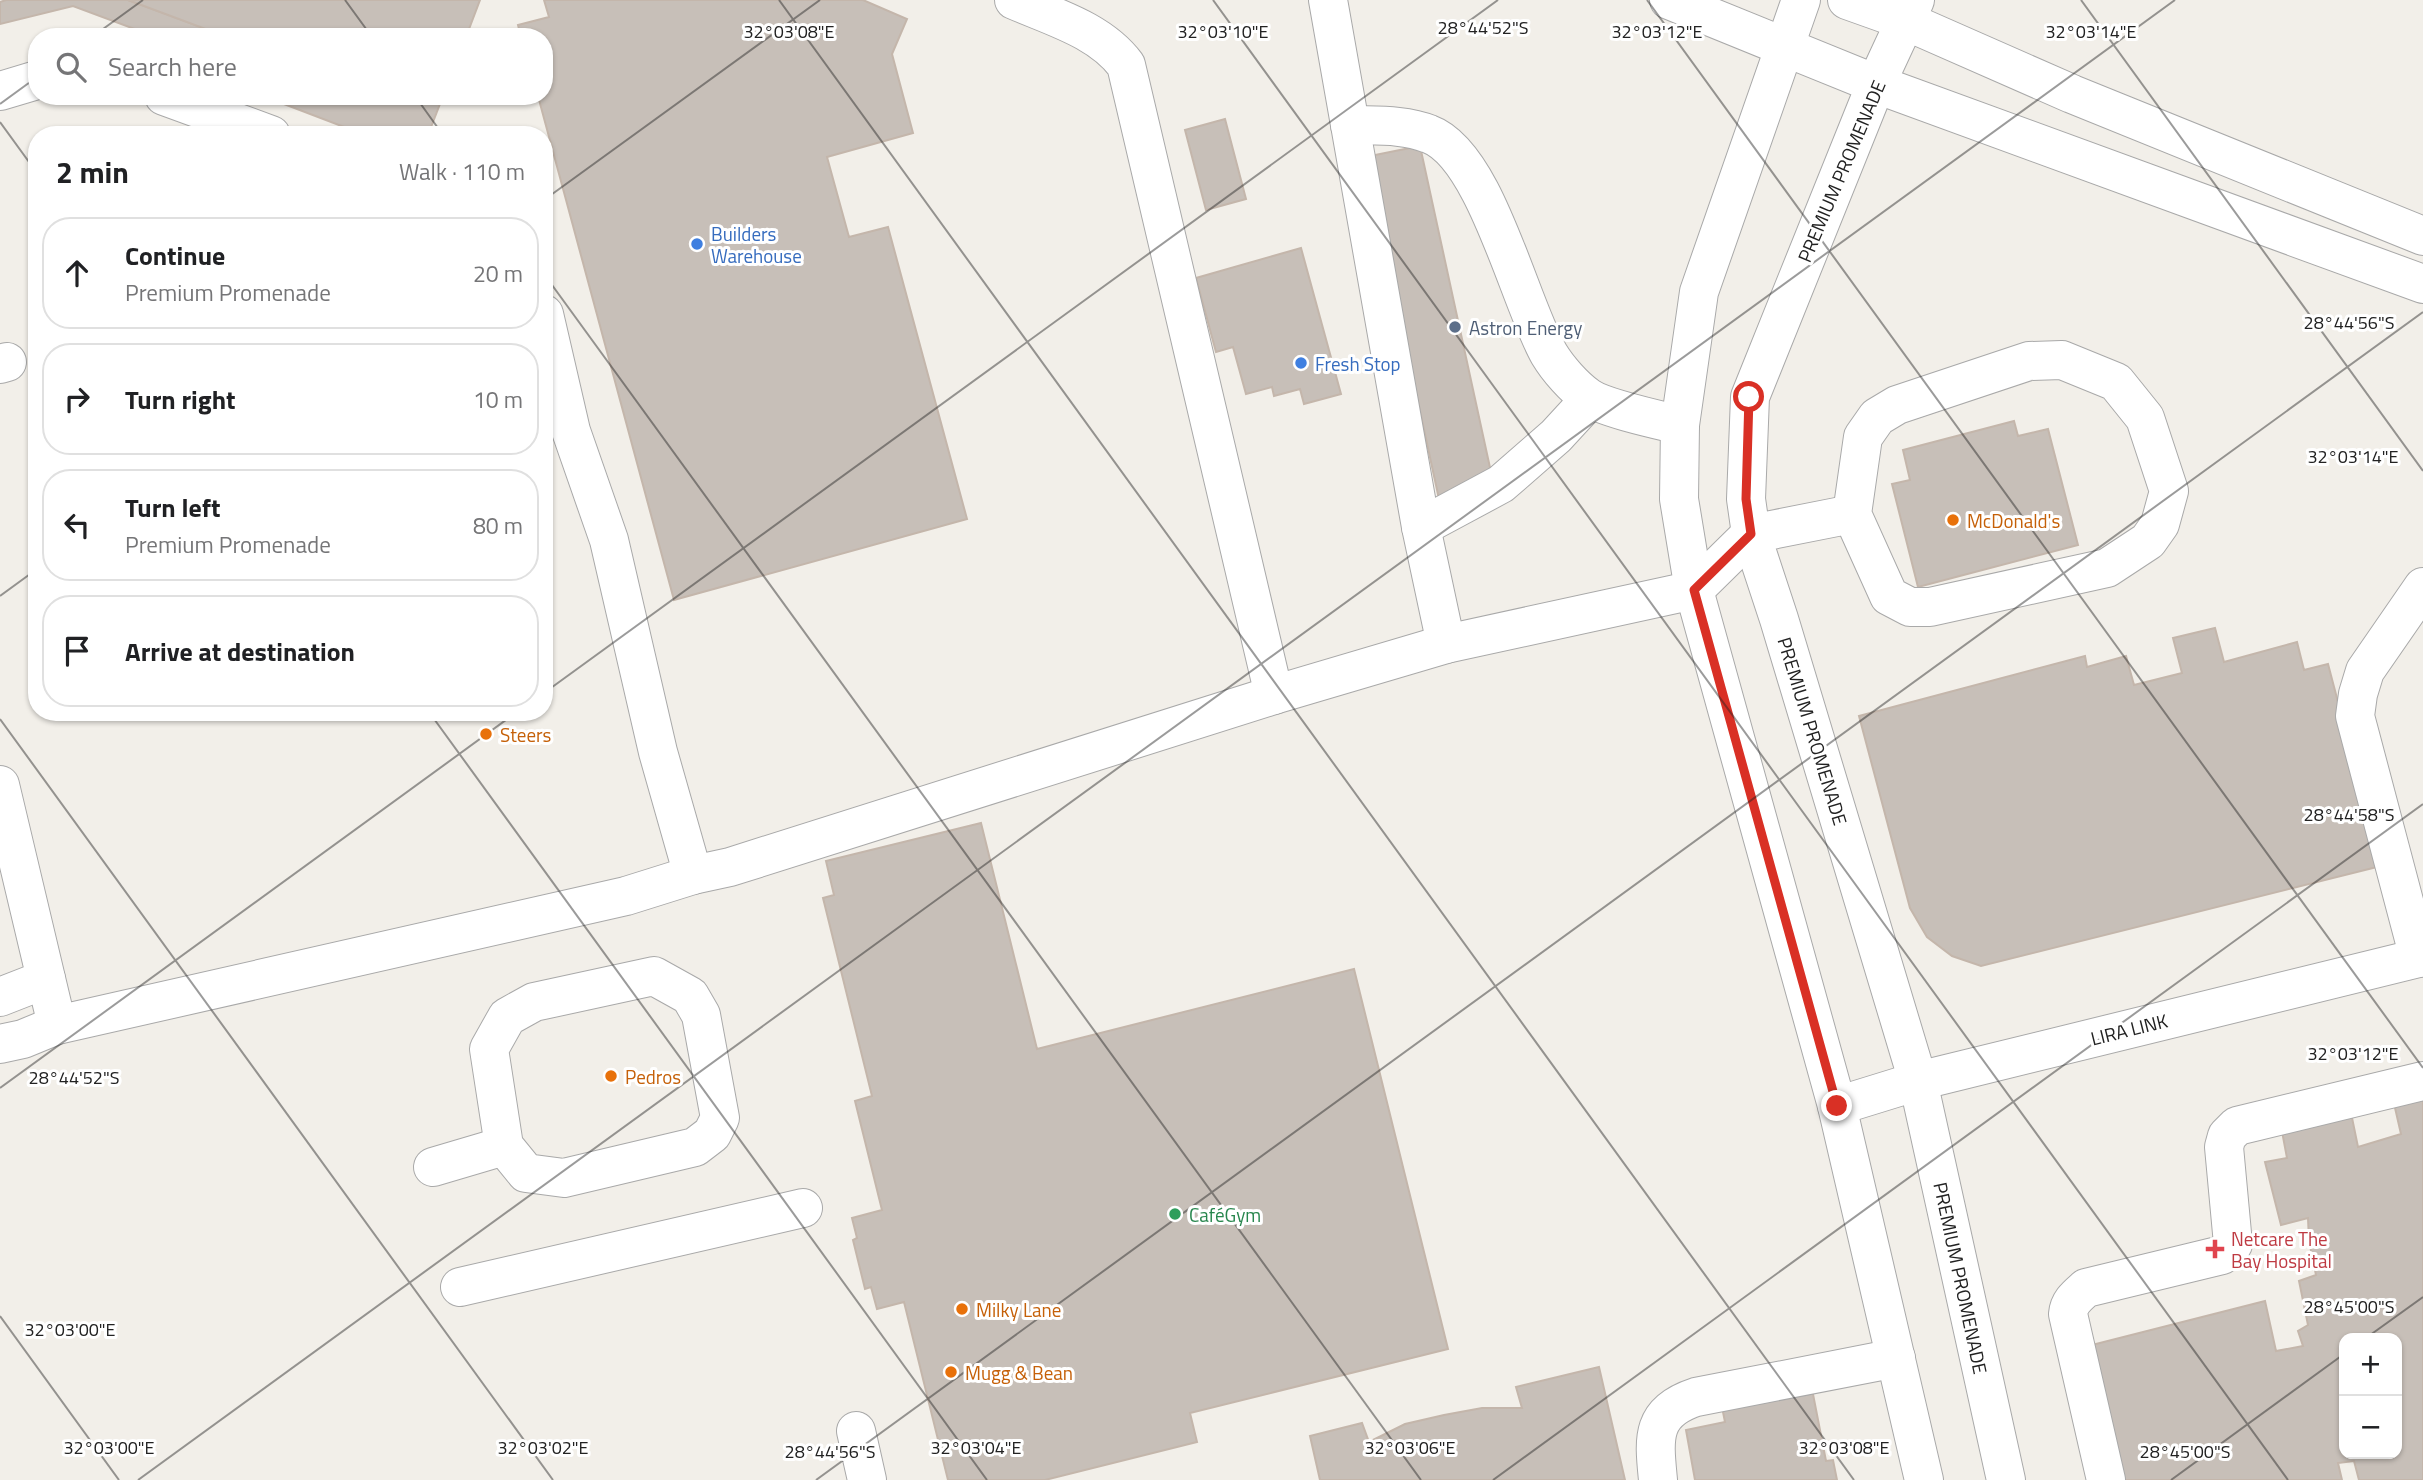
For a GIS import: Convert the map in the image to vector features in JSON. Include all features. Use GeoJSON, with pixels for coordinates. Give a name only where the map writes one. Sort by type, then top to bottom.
{"type":"FeatureCollection","features":[{"type":"Feature","properties":{"kind":"street"},"geometry":{"type":"LineString","coordinates":[[1014,0],[1098,38],[1119,55],[1126,65],[1274,695]]}},
{"type":"Feature","properties":{"kind":"street"},"geometry":{"type":"LineString","coordinates":[[1328,0],[1421,527],[1446,643]]}},
{"type":"Feature","properties":{"kind":"street"},"geometry":{"type":"LineString","coordinates":[[1668,0],[1876,84],[2423,284]]}},
{"type":"Feature","properties":{"kind":"street"},"geometry":{"type":"LineString","coordinates":[[1801,0],[1699,292],[1680,425],[1679,499],[1694,590],[1837,1106],[1924,1480]]}},
{"type":"Feature","properties":{"kind":"street"},"geometry":{"type":"LineString","coordinates":[[1847,0],[1910,11],[2072,94],[2423,236]]}},
{"type":"Feature","properties":{"kind":"street","name":"PREMIUM PROMENADE"},"geometry":{"type":"LineString","coordinates":[[1910,11],[1876,84],[1749,397],[1746,499],[1751,534],[1918,1081],[2006,1480]]}},
{"type":"Feature","properties":{"kind":"street"},"geometry":{"type":"LineString","coordinates":[[0,91],[28,83]]}},
{"type":"Feature","properties":{"kind":"street"},"geometry":{"type":"LineString","coordinates":[[189,105],[246,126]]}},
{"type":"Feature","properties":{"kind":"street"},"geometry":{"type":"LineString","coordinates":[[1350,125],[1407,128],[1431,134],[1447,144],[1468,168],[1502,240],[1549,354],[1572,383],[1590,399],[1680,425]]}},
{"type":"Feature","properties":{"kind":"street"},"geometry":{"type":"LineString","coordinates":[[553,353],[571,431],[609,540],[658,752],[693,875]]}},
{"type":"Feature","properties":{"kind":"street"},"geometry":{"type":"LineString","coordinates":[[2062,360],[2116,382],[2145,418],[2169,492],[2160,524],[2148,541],[2107,568],[1930,607],[1910,607],[1889,596],[1852,514],[1863,437],[1877,417],[1897,405],[2029,361],[2062,360]]}},
{"type":"Feature","properties":{"kind":"street"},"geometry":{"type":"LineString","coordinates":[[1421,527],[1501,484],[1556,436],[1590,399]]}},
{"type":"Feature","properties":{"kind":"street"},"geometry":{"type":"LineString","coordinates":[[0,1044],[23,1039],[57,1025],[626,896],[693,875],[730,867],[1446,643],[1694,590],[1751,534],[1852,514]]}},
{"type":"Feature","properties":{"kind":"street"},"geometry":{"type":"LineString","coordinates":[[2421,957],[2355,716],[2365,671],[2423,587]]}},
{"type":"Feature","properties":{"kind":"street"},"geometry":{"type":"LineString","coordinates":[[0,785],[57,1025]]}},
{"type":"Feature","properties":{"kind":"street","name":"LIRA LINK"},"geometry":{"type":"LineString","coordinates":[[1837,1106],[1918,1081],[2421,957]]}},
{"type":"Feature","properties":{"kind":"street"},"geometry":{"type":"LineString","coordinates":[[654,976],[690,996],[701,1016],[720,1118],[712,1135],[695,1147],[564,1178],[526,1173],[504,1146],[489,1049],[507,1017],[534,1002],[654,976]]}},
{"type":"Feature","properties":{"kind":"street"},"geometry":{"type":"LineString","coordinates":[[0,997],[47,979]]}},
{"type":"Feature","properties":{"kind":"street"},"geometry":{"type":"LineString","coordinates":[[2106,1480],[2068,1314],[2068,1306],[2074,1298],[2086,1288],[2208,1260],[2222,1255],[2233,1244],[2224,1147],[2227,1136],[2237,1126],[2423,1081]]}},
{"type":"Feature","properties":{"kind":"street"},"geometry":{"type":"LineString","coordinates":[[433,1167],[504,1146]]}},
{"type":"Feature","properties":{"kind":"street"},"geometry":{"type":"LineString","coordinates":[[460,1287],[803,1208]]}},
{"type":"Feature","properties":{"kind":"street"},"geometry":{"type":"LineString","coordinates":[[1658,1480],[1654,1440],[1661,1421],[1678,1403],[1696,1397],[1896,1358]]}},
{"type":"Feature","properties":{"kind":"street"},"geometry":{"type":"LineString","coordinates":[[856,1431],[867,1480]]}},
{"type":"Feature","properties":{"kind":"building"},"geometry":{"type":"Polygon","coordinates":[[[128,0],[203,28],[132,28],[73,6],[0,24],[0,2],[128,0]]]}},
{"type":"Feature","properties":{"kind":"building"},"geometry":{"type":"Polygon","coordinates":[[[128,0],[480,0],[469,28],[203,28],[128,0]]]}},
{"type":"Feature","properties":{"kind":"building"},"geometry":{"type":"Polygon","coordinates":[[[544,0],[863,0],[907,19],[892,54],[913,133],[827,157],[849,237],[888,227],[967,519],[674,600],[553,152],[553,126],[546,126],[540,105],[553,105],[553,28],[519,28],[518,25],[549,17],[544,0]]]}},
{"type":"Feature","properties":{"kind":"building"},"geometry":{"type":"Polygon","coordinates":[[[287,105],[440,105],[431,126],[341,126],[287,105]]]}},
{"type":"Feature","properties":{"kind":"building"},"geometry":{"type":"Polygon","coordinates":[[[1225,119],[1246,199],[1206,210],[1185,130],[1225,119]]]}},
{"type":"Feature","properties":{"kind":"building"},"geometry":{"type":"Polygon","coordinates":[[[1420,146],[1494,486],[1439,499],[1365,157],[1420,146]]]}},
{"type":"Feature","properties":{"kind":"building"},"geometry":{"type":"Polygon","coordinates":[[[1301,248],[1341,394],[1304,404],[1300,389],[1274,396],[1272,387],[1246,394],[1233,347],[1216,352],[1196,278],[1301,248]]]}},
{"type":"Feature","properties":{"kind":"building"},"geometry":{"type":"Polygon","coordinates":[[[2014,421],[2018,436],[2048,429],[2078,545],[1918,587],[1892,484],[1910,480],[1903,450],[2014,421]]]}},
{"type":"Feature","properties":{"kind":"building"},"geometry":{"type":"Polygon","coordinates":[[[2215,628],[2224,662],[2297,642],[2304,670],[2328,664],[2381,866],[1981,966],[1952,956],[1927,937],[1910,908],[1859,716],[2085,656],[2087,667],[2126,656],[2134,685],[2182,673],[2173,638],[2215,628]]]}},
{"type":"Feature","properties":{"kind":"building"},"geometry":{"type":"Polygon","coordinates":[[[981,823],[1037,1049],[1354,969],[1448,1349],[1190,1413],[1197,1442],[1045,1480],[948,1480],[904,1302],[877,1309],[871,1287],[865,1289],[853,1240],[857,1238],[852,1218],[882,1210],[855,1101],[872,1096],[823,898],[834,895],[826,861],[981,823]]]}},
{"type":"Feature","properties":{"kind":"building"},"geometry":{"type":"Polygon","coordinates":[[[2423,1093],[2423,1480],[2359,1480],[2354,1461],[2338,1463],[2342,1480],[2117,1480],[2088,1346],[2265,1301],[2276,1351],[2303,1346],[2298,1331],[2308,1325],[2299,1281],[2316,1275],[2309,1241],[2308,1218],[2281,1225],[2265,1162],[2287,1158],[2281,1126],[2350,1108],[2358,1147],[2401,1134],[2393,1099],[2423,1093]]]}},
{"type":"Feature","properties":{"kind":"building"},"geometry":{"type":"Polygon","coordinates":[[[1599,1367],[1625,1480],[1320,1480],[1310,1436],[1362,1423],[1369,1442],[1405,1424],[1444,1415],[1482,1408],[1522,1408],[1516,1387],[1599,1367]]]}},
{"type":"Feature","properties":{"kind":"building"},"geometry":{"type":"Polygon","coordinates":[[[1812,1389],[1826,1461],[1833,1460],[1837,1480],[1695,1480],[1686,1430],[1725,1422],[1720,1397],[1812,1389]]]}},
{"type":"Feature","properties":{"kind":"place","name":"Builders Warehouse"},"geometry":{"type":"Point","coordinates":[697,244]}},
{"type":"Feature","properties":{"kind":"place","name":"Astron Energy"},"geometry":{"type":"Point","coordinates":[1455,327]}},
{"type":"Feature","properties":{"kind":"place","name":"Fresh Stop"},"geometry":{"type":"Point","coordinates":[1301,363]}},
{"type":"Feature","properties":{"kind":"place","name":"McDonald's"},"geometry":{"type":"Point","coordinates":[1953,520]}},
{"type":"Feature","properties":{"kind":"place","name":"Steers"},"geometry":{"type":"Point","coordinates":[486,734]}},
{"type":"Feature","properties":{"kind":"place","name":"Pedros"},"geometry":{"type":"Point","coordinates":[611,1076]}},
{"type":"Feature","properties":{"kind":"place","name":"CaféGym"},"geometry":{"type":"Point","coordinates":[1175,1214]}},
{"type":"Feature","properties":{"kind":"place","name":"Netcare The Bay Hospital"},"geometry":{"type":"Point","coordinates":[2215,1249]}},
{"type":"Feature","properties":{"kind":"place","name":"Milky Lane"},"geometry":{"type":"Point","coordinates":[962,1309]}},
{"type":"Feature","properties":{"kind":"place","name":"Mugg & Bean"},"geometry":{"type":"Point","coordinates":[951,1372]}},
{"type":"Feature","properties":{"kind":"route"},"geometry":{"type":"LineString","coordinates":[[1749,397],[1746,499],[1751,534],[1694,590],[1837,1106]]}}]}
